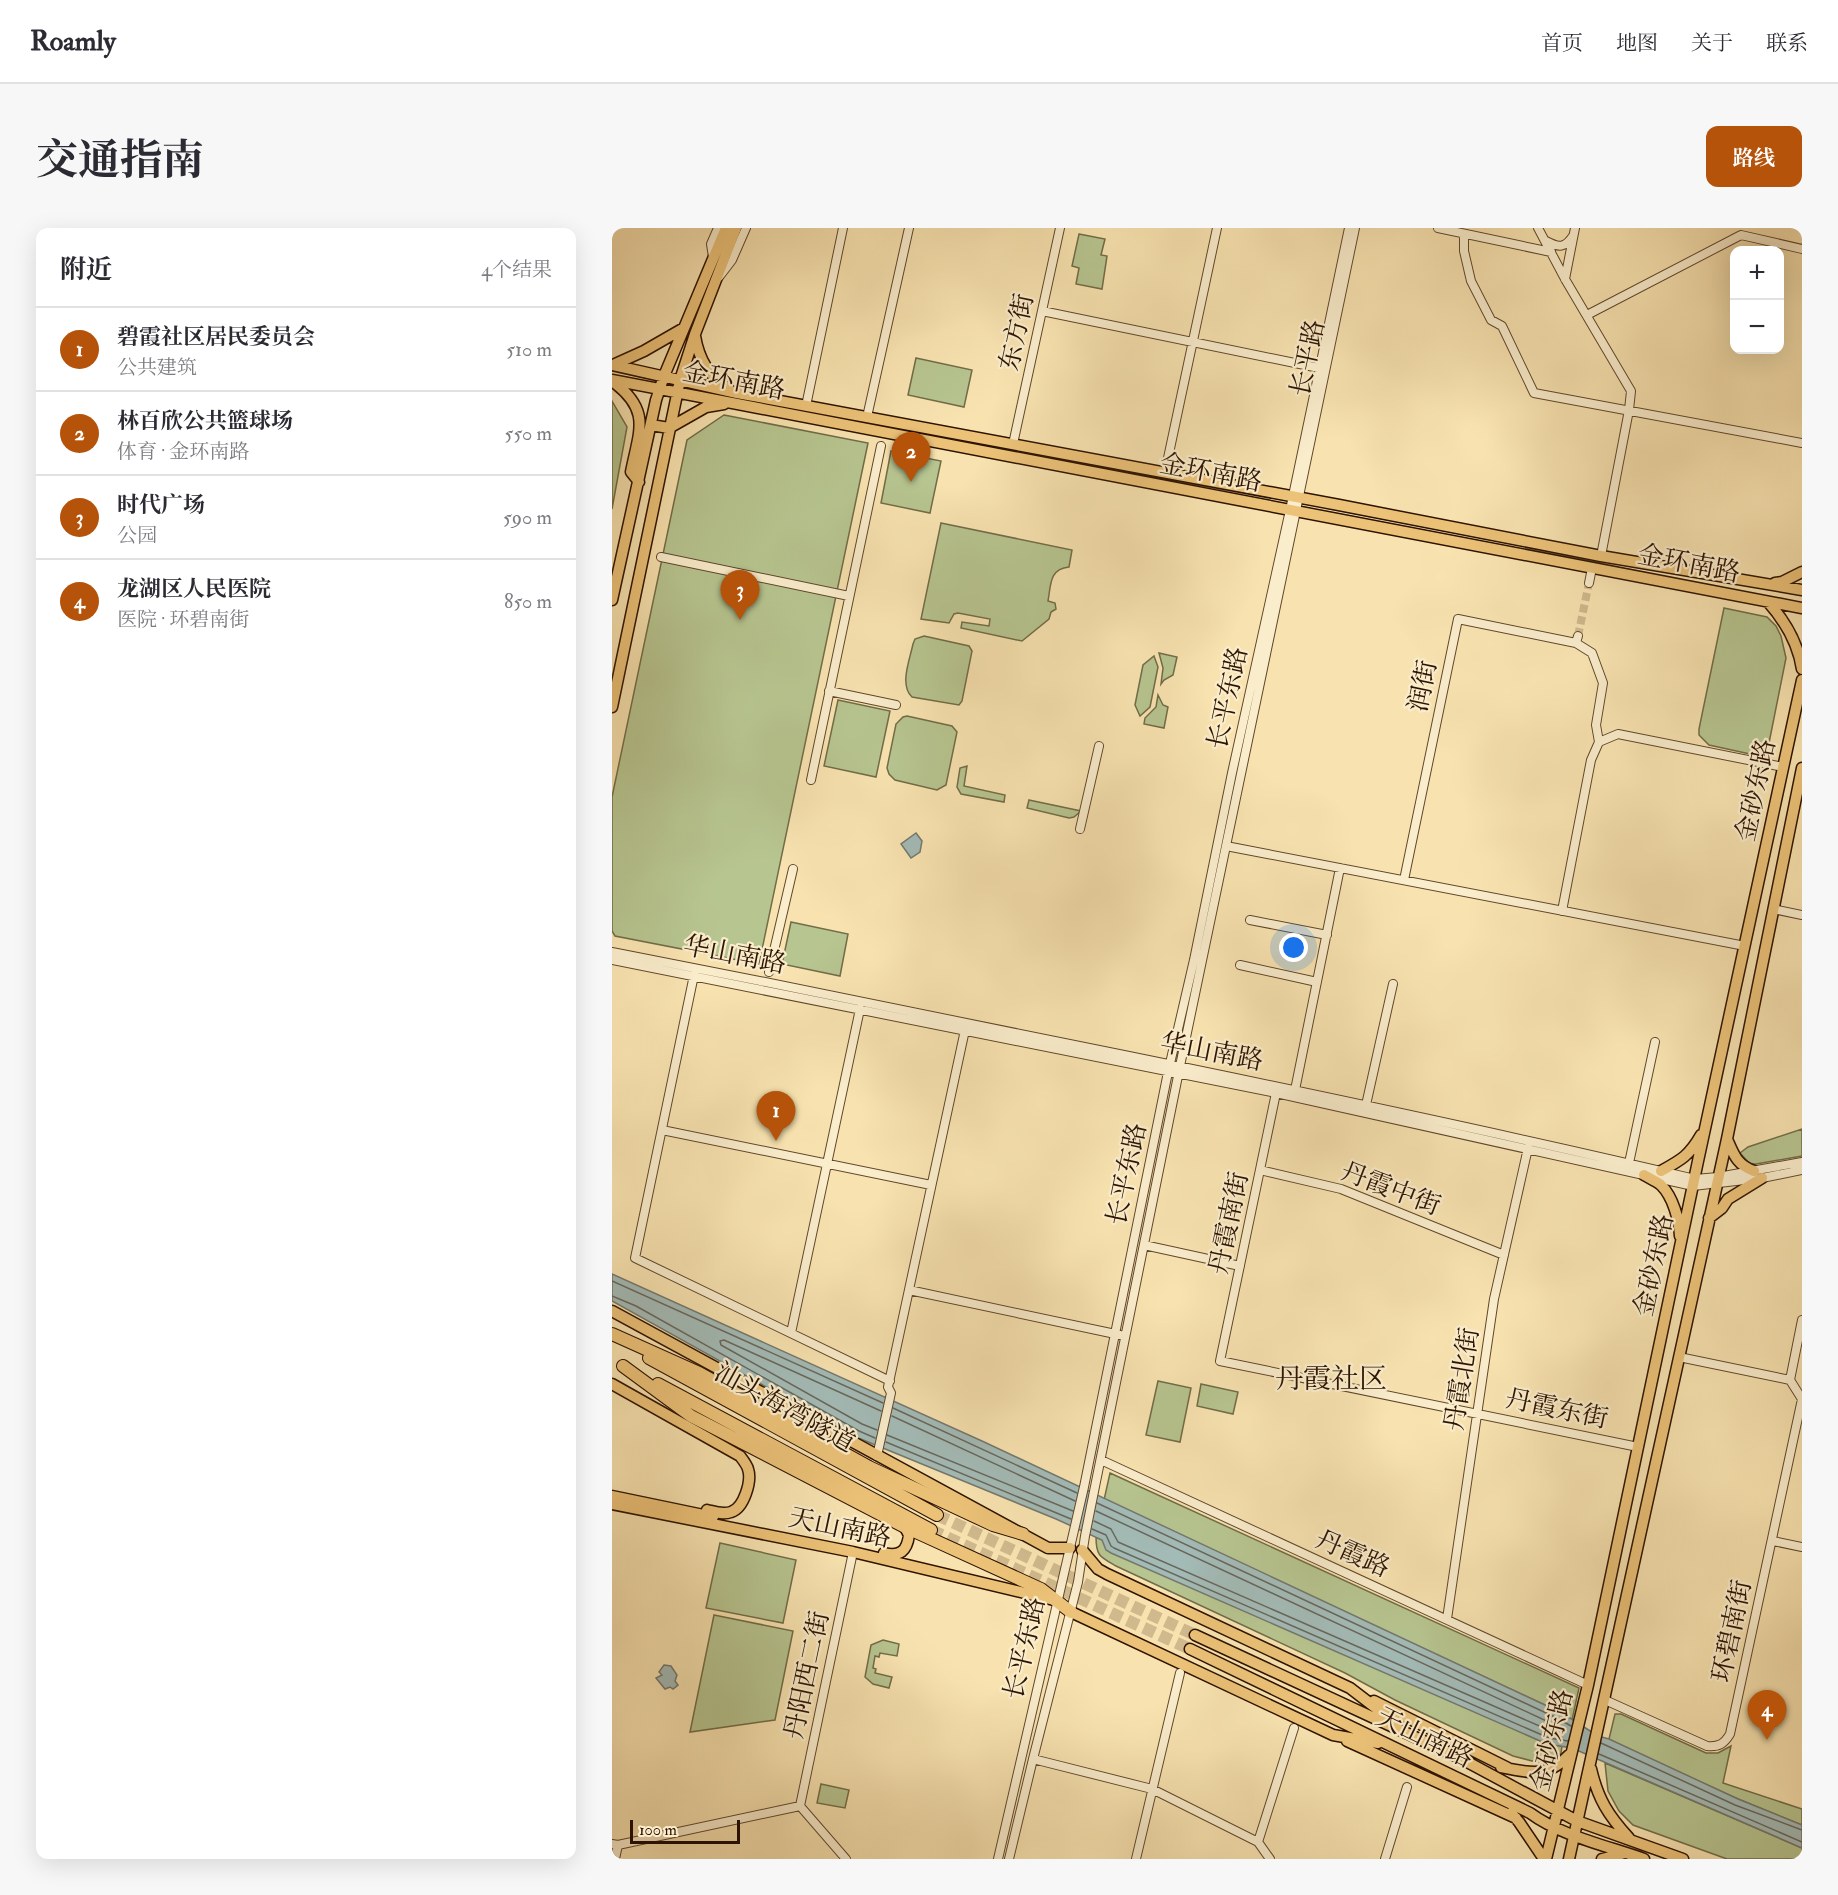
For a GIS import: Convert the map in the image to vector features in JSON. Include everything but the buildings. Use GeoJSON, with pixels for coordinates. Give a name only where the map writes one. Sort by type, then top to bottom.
{"type":"FeatureCollection","features":[{"type":"Feature","properties":{"kind":"highway","name":"汕头海湾隧道"},"geometry":{"type":"LineString","coordinates":[[612,1336],[938,1515]]}},
{"type":"Feature","properties":{"kind":"highway"},"geometry":{"type":"LineString","coordinates":[[612,1336],[699,1373],[869,1467],[993,1525],[1023,1534]]}},
{"type":"Feature","properties":{"kind":"highway","name":"汕头海湾隧道"},"geometry":{"type":"LineString","coordinates":[[617,1363],[931,1530]]}},
{"type":"Feature","properties":{"kind":"highway"},"geometry":{"type":"LineString","coordinates":[[617,1363],[690,1416],[905,1527],[1041,1589],[1071,1612]]}},
{"type":"Feature","properties":{"kind":"main road"},"geometry":{"type":"LineString","coordinates":[[612,600],[659,389],[713,257],[732,229]]}},
{"type":"Feature","properties":{"kind":"main road"},"geometry":{"type":"LineString","coordinates":[[612,707],[680,380],[716,281],[732,229]]}},
{"type":"Feature","properties":{"kind":"main road"},"geometry":{"type":"LineString","coordinates":[[613,365],[644,351],[684,328]]}},
{"type":"Feature","properties":{"kind":"main road"},"geometry":{"type":"LineString","coordinates":[[695,334],[698,352],[715,380],[737,399]]}},
{"type":"Feature","properties":{"kind":"main road","name":"金环南路"},"geometry":{"type":"LineString","coordinates":[[613,365],[680,380],[737,399],[1293,510],[1802,608]]}},
{"type":"Feature","properties":{"kind":"main road","name":"金环南路"},"geometry":{"type":"LineString","coordinates":[[612,380],[677,392],[806,406],[1601,556],[1802,590]]}},
{"type":"Feature","properties":{"kind":"main road"},"geometry":{"type":"LineString","coordinates":[[612,380],[624,389],[639,411],[641,423],[631,472],[639,482]]}},
{"type":"Feature","properties":{"kind":"main road"},"geometry":{"type":"LineString","coordinates":[[651,425],[669,428],[706,407],[737,399]]}},
{"type":"Feature","properties":{"kind":"main road"},"geometry":{"type":"LineString","coordinates":[[1771,584],[1782,582],[1802,572]]}},
{"type":"Feature","properties":{"kind":"main road"},"geometry":{"type":"LineString","coordinates":[[1768,601],[1789,630],[1800,657],[1802,669]]}},
{"type":"Feature","properties":{"kind":"main road","name":"金砂东路"},"geometry":{"type":"LineString","coordinates":[[1545,1859],[1588,1685],[1802,680]]}},
{"type":"Feature","properties":{"kind":"main road","name":"金砂东路"},"geometry":{"type":"LineString","coordinates":[[1569,1859],[1718,1181],[1773,909],[1797,813],[1802,768]]}},
{"type":"Feature","properties":{"kind":"main road"},"geometry":{"type":"LineString","coordinates":[[1661,1171],[1679,1162],[1690,1151],[1706,1127]]}},
{"type":"Feature","properties":{"kind":"main road"},"geometry":{"type":"LineString","coordinates":[[1709,1218],[1758,1174],[1744,1167],[1737,1160],[1727,1139]]}},
{"type":"Feature","properties":{"kind":"main road"},"geometry":{"type":"LineString","coordinates":[[1644,1175],[1662,1186],[1669,1197],[1680,1229],[1680,1247]]}},
{"type":"Feature","properties":{"kind":"main road"},"geometry":{"type":"LineString","coordinates":[[612,1311],[1048,1548],[1070,1548]]}},
{"type":"Feature","properties":{"kind":"main road"},"geometry":{"type":"LineString","coordinates":[[612,1384],[740,1456],[749,1470],[746,1494],[732,1512],[670,1508]]}},
{"type":"Feature","properties":{"kind":"main road","name":"天山南路"},"geometry":{"type":"LineString","coordinates":[[612,1496],[890,1555],[901,1554],[905,1550],[909,1535],[905,1527]]}},
{"type":"Feature","properties":{"kind":"main road","name":"天山南路"},"geometry":{"type":"LineString","coordinates":[[612,1504],[853,1552],[1057,1601]]}},
{"type":"Feature","properties":{"kind":"main road","name":"天山南路"},"geometry":{"type":"LineString","coordinates":[[1082,1550],[1098,1569],[1107,1574],[1350,1688],[1508,1768]]}},
{"type":"Feature","properties":{"kind":"main road"},"geometry":{"type":"LineString","coordinates":[[1071,1612],[1516,1818]]}},
{"type":"Feature","properties":{"kind":"main road","name":"天山南路"},"geometry":{"type":"LineString","coordinates":[[1196,1635],[1458,1757],[1557,1812],[1683,1859]]}},
{"type":"Feature","properties":{"kind":"main road","name":"天山南路"},"geometry":{"type":"LineString","coordinates":[[1190,1648],[1553,1826],[1644,1859]]}},
{"type":"Feature","properties":{"kind":"main road","name":"天山南路"},"geometry":{"type":"LineString","coordinates":[[1350,1688],[1410,1734]]}},
{"type":"Feature","properties":{"kind":"main road"},"geometry":{"type":"LineString","coordinates":[[1333,1735],[1392,1746]]}},
{"type":"Feature","properties":{"kind":"main road"},"geometry":{"type":"LineString","coordinates":[[1458,1757],[1536,1773],[1561,1765],[1572,1753]]}},
{"type":"Feature","properties":{"kind":"main road"},"geometry":{"type":"LineString","coordinates":[[1591,1763],[1597,1792],[1605,1809],[1631,1841]]}},
{"type":"Feature","properties":{"kind":"main road"},"geometry":{"type":"LineString","coordinates":[[1495,1796],[1516,1818],[1545,1859]]}},
{"type":"Feature","properties":{"kind":"main road"},"geometry":{"type":"LineString","coordinates":[[1602,1859],[1626,1853]]}},
{"type":"Feature","properties":{"kind":"street"},"geometry":{"type":"LineString","coordinates":[[806,406],[843,228]]}},
{"type":"Feature","properties":{"kind":"street"},"geometry":{"type":"LineString","coordinates":[[867,417],[909,228]]}},
{"type":"Feature","properties":{"kind":"street","name":"东方街"},"geometry":{"type":"LineString","coordinates":[[1013,444],[1060,228]]}},
{"type":"Feature","properties":{"kind":"street"},"geometry":{"type":"LineString","coordinates":[[1165,472],[1217,228]]}},
{"type":"Feature","properties":{"kind":"street","name":"长平路"},"geometry":{"type":"LineString","coordinates":[[1296,497],[1319,368],[1348,228]]}},
{"type":"Feature","properties":{"kind":"street","name":"长平路"},"geometry":{"type":"LineString","coordinates":[[1296,497],[1355,228]]}},
{"type":"Feature","properties":{"kind":"street"},"geometry":{"type":"LineString","coordinates":[[1438,228],[1551,252]]}},
{"type":"Feature","properties":{"kind":"street"},"geometry":{"type":"LineString","coordinates":[[1538,228],[1565,279],[1631,391],[1601,556]]}},
{"type":"Feature","properties":{"kind":"street"},"geometry":{"type":"LineString","coordinates":[[1545,240],[1561,246],[1568,244],[1574,232]]}},
{"type":"Feature","properties":{"kind":"street"},"geometry":{"type":"LineString","coordinates":[[1565,279],[1574,232]]}},
{"type":"Feature","properties":{"kind":"street"},"geometry":{"type":"LineString","coordinates":[[1587,315],[1742,232],[1802,249]]}},
{"type":"Feature","properties":{"kind":"street"},"geometry":{"type":"LineString","coordinates":[[1464,234],[1464,251],[1471,281],[1491,320],[1502,327],[1534,393],[1802,443]]}},
{"type":"Feature","properties":{"kind":"street"},"geometry":{"type":"LineString","coordinates":[[1042,311],[1319,368]]}},
{"type":"Feature","properties":{"kind":"street"},"geometry":{"type":"LineString","coordinates":[[811,780],[881,446]]}},
{"type":"Feature","properties":{"kind":"street","name":"长平东路"},"geometry":{"type":"LineString","coordinates":[[998,1859],[1084,1487],[1169,1068],[1194,960],[1232,773],[1296,497]]}},
{"type":"Feature","properties":{"kind":"street","name":"长平东路"},"geometry":{"type":"LineString","coordinates":[[1009,1859],[1082,1565],[1082,1550],[1293,510]]}},
{"type":"Feature","properties":{"kind":"street"},"geometry":{"type":"LineString","coordinates":[[661,557],[849,596]]}},
{"type":"Feature","properties":{"kind":"street"},"geometry":{"type":"LineString","coordinates":[[1589,583],[1592,568]]}},
{"type":"Feature","properties":{"kind":"street","name":"润街"},"geometry":{"type":"LineString","coordinates":[[1404,880],[1458,619],[1577,640],[1592,652],[1603,683],[1596,725],[1599,742]]}},
{"type":"Feature","properties":{"kind":"street"},"geometry":{"type":"LineString","coordinates":[[829,691],[896,705]]}},
{"type":"Feature","properties":{"kind":"street"},"geometry":{"type":"LineString","coordinates":[[1562,911],[1591,760],[1599,742],[1618,734],[1783,767]]}},
{"type":"Feature","properties":{"kind":"street"},"geometry":{"type":"LineString","coordinates":[[1080,829],[1099,746]]}},
{"type":"Feature","properties":{"kind":"street"},"geometry":{"type":"LineString","coordinates":[[1226,846],[1745,946]]}},
{"type":"Feature","properties":{"kind":"street"},"geometry":{"type":"LineString","coordinates":[[1295,1090],[1340,868]]}},
{"type":"Feature","properties":{"kind":"street"},"geometry":{"type":"LineString","coordinates":[[769,972],[793,869]]}},
{"type":"Feature","properties":{"kind":"street"},"geometry":{"type":"LineString","coordinates":[[1773,909],[1802,915]]}},
{"type":"Feature","properties":{"kind":"street"},"geometry":{"type":"LineString","coordinates":[[1250,920],[1327,935]]}},
{"type":"Feature","properties":{"kind":"street","name":"华山南路"},"geometry":{"type":"LineString","coordinates":[[612,952],[766,982],[1169,1068],[1366,1105],[1629,1163],[1694,1182]]}},
{"type":"Feature","properties":{"kind":"street","name":"华山南路"},"geometry":{"type":"LineString","coordinates":[[612,960],[1169,1068]]}},
{"type":"Feature","properties":{"kind":"street"},"geometry":{"type":"LineString","coordinates":[[1240,965],[1317,982]]}},
{"type":"Feature","properties":{"kind":"street"},"geometry":{"type":"LineString","coordinates":[[694,975],[635,1258],[890,1381]]}},
{"type":"Feature","properties":{"kind":"street"},"geometry":{"type":"LineString","coordinates":[[1366,1105],[1392,984]]}},
{"type":"Feature","properties":{"kind":"street"},"geometry":{"type":"LineString","coordinates":[[791,1333],[860,1009]]}},
{"type":"Feature","properties":{"kind":"street"},"geometry":{"type":"LineString","coordinates":[[877,1453],[891,1393],[888,1387],[964,1030]]}},
{"type":"Feature","properties":{"kind":"street"},"geometry":{"type":"LineString","coordinates":[[1629,1163],[1655,1042]]}},
{"type":"Feature","properties":{"kind":"street","name":"华山南路"},"geometry":{"type":"LineString","coordinates":[[1179,1070],[1644,1175],[1694,1182],[1802,1170]]}},
{"type":"Feature","properties":{"kind":"street","name":"丹霞南街"},"geometry":{"type":"LineString","coordinates":[[1220,1361],[1276,1093]]}},
{"type":"Feature","properties":{"kind":"street"},"geometry":{"type":"LineString","coordinates":[[662,1130],[931,1185]]}},
{"type":"Feature","properties":{"kind":"street","name":"丹霞北街"},"geometry":{"type":"LineString","coordinates":[[1447,1618],[1494,1299],[1528,1148]]}},
{"type":"Feature","properties":{"kind":"street","name":"华山南路"},"geometry":{"type":"LineString","coordinates":[[1758,1174],[1802,1162]]}},
{"type":"Feature","properties":{"kind":"street","name":"丹霞中街"},"geometry":{"type":"LineString","coordinates":[[1260,1170],[1341,1189],[1504,1256]]}},
{"type":"Feature","properties":{"kind":"street"},"geometry":{"type":"LineString","coordinates":[[1144,1245],[1240,1266]]}},
{"type":"Feature","properties":{"kind":"street"},"geometry":{"type":"LineString","coordinates":[[909,1290],[1125,1336]]}},
{"type":"Feature","properties":{"kind":"street"},"geometry":{"type":"LineString","coordinates":[[1679,1357],[1790,1380],[1802,1320]]}},
{"type":"Feature","properties":{"kind":"street","name":"丹霞东街"},"geometry":{"type":"LineString","coordinates":[[1220,1361],[1638,1447]]}},
{"type":"Feature","properties":{"kind":"street","name":"环碧南街"},"geometry":{"type":"LineString","coordinates":[[1605,1700],[1707,1746],[1716,1747],[1725,1743],[1730,1734],[1802,1399],[1790,1380]]}},
{"type":"Feature","properties":{"kind":"street","name":"丹霞路"},"geometry":{"type":"LineString","coordinates":[[1101,1460],[1588,1685]]}},
{"type":"Feature","properties":{"kind":"street"},"geometry":{"type":"LineString","coordinates":[[1773,1541],[1802,1547]]}},
{"type":"Feature","properties":{"kind":"street","name":"丹阳西二街"},"geometry":{"type":"LineString","coordinates":[[800,1806],[853,1552]]}},
{"type":"Feature","properties":{"kind":"street"},"geometry":{"type":"LineString","coordinates":[[1136,1859],[1180,1673]]}},
{"type":"Feature","properties":{"kind":"street"},"geometry":{"type":"LineString","coordinates":[[1258,1842],[1294,1728]]}},
{"type":"Feature","properties":{"kind":"street"},"geometry":{"type":"LineString","coordinates":[[1033,1759],[1152,1789],[1258,1842],[1270,1859]]}},
{"type":"Feature","properties":{"kind":"street"},"geometry":{"type":"LineString","coordinates":[[1385,1859],[1407,1787]]}},
{"type":"Feature","properties":{"kind":"street"},"geometry":{"type":"LineString","coordinates":[[615,1859],[615,1845],[800,1806],[846,1859]]}},
{"type":"Feature","properties":{"kind":"green space"},"geometry":{"type":"Polygon","coordinates":[[[1079,234],[1105,239],[1101,255],[1107,256],[1102,289],[1076,284],[1079,268],[1072,266],[1079,234]]]}},
{"type":"Feature","properties":{"kind":"green space"},"geometry":{"type":"Polygon","coordinates":[[[916,358],[972,370],[964,407],[908,395],[916,358]]]}},
{"type":"Feature","properties":{"kind":"green space"},"geometry":{"type":"Polygon","coordinates":[[[612,401],[627,427],[612,509],[612,401]]]}},
{"type":"Feature","properties":{"kind":"green space"},"geometry":{"type":"Polygon","coordinates":[[[724,415],[868,443],[759,964],[615,936],[612,931],[612,797],[687,440],[724,415]]]}},
{"type":"Feature","properties":{"kind":"green space"},"geometry":{"type":"Polygon","coordinates":[[[891,451],[941,461],[930,513],[881,503],[891,451]]]}},
{"type":"Feature","properties":{"kind":"green space"},"geometry":{"type":"Polygon","coordinates":[[[941,523],[1072,550],[1069,567],[1062,568],[1054,574],[1052,579],[1048,601],[1055,603],[1056,609],[1051,612],[1049,619],[1022,641],[961,628],[962,622],[989,626],[990,619],[958,613],[954,614],[949,623],[921,619],[941,523]]]}},
{"type":"Feature","properties":{"kind":"green space"},"geometry":{"type":"Polygon","coordinates":[[[1724,608],[1767,617],[1776,626],[1781,636],[1786,658],[1769,743],[1757,754],[1709,745],[1699,735],[1724,608]]]}},
{"type":"Feature","properties":{"kind":"green space"},"geometry":{"type":"Polygon","coordinates":[[[924,636],[969,646],[972,651],[962,701],[959,705],[912,697],[908,692],[906,672],[913,644],[915,639],[924,636]]]}},
{"type":"Feature","properties":{"kind":"green space"},"geometry":{"type":"Polygon","coordinates":[[[1159,653],[1177,657],[1173,675],[1161,684],[1163,668],[1159,653]]]}},
{"type":"Feature","properties":{"kind":"green space"},"geometry":{"type":"Polygon","coordinates":[[[1154,656],[1158,667],[1150,707],[1140,716],[1135,705],[1143,665],[1154,656]]]}},
{"type":"Feature","properties":{"kind":"green space"},"geometry":{"type":"Polygon","coordinates":[[[1158,695],[1163,705],[1168,707],[1164,728],[1144,724],[1145,718],[1156,707],[1158,695]]]}},
{"type":"Feature","properties":{"kind":"green space"},"geometry":{"type":"Polygon","coordinates":[[[838,700],[890,711],[876,777],[824,766],[838,700]]]}},
{"type":"Feature","properties":{"kind":"green space"},"geometry":{"type":"Polygon","coordinates":[[[907,716],[952,726],[957,732],[946,785],[937,790],[895,780],[889,774],[887,768],[896,724],[907,716]]]}},
{"type":"Feature","properties":{"kind":"green space"},"geometry":{"type":"Polygon","coordinates":[[[967,766],[964,786],[1005,795],[1004,802],[961,794],[957,787],[960,768],[967,766]]]}},
{"type":"Feature","properties":{"kind":"green space"},"geometry":{"type":"Polygon","coordinates":[[[1029,800],[1081,811],[1069,818],[1027,808],[1029,800]]]}},
{"type":"Feature","properties":{"kind":"green space"},"geometry":{"type":"Polygon","coordinates":[[[791,922],[848,934],[840,976],[782,964],[791,922]]]}},
{"type":"Feature","properties":{"kind":"green space"},"geometry":{"type":"Polygon","coordinates":[[[1802,1129],[1802,1156],[1750,1164],[1740,1153],[1748,1147],[1802,1129]]]}},
{"type":"Feature","properties":{"kind":"green space"},"geometry":{"type":"Polygon","coordinates":[[[1158,1381],[1191,1388],[1180,1442],[1146,1435],[1158,1381]]]}},
{"type":"Feature","properties":{"kind":"green space"},"geometry":{"type":"Polygon","coordinates":[[[1201,1384],[1238,1392],[1233,1414],[1197,1406],[1201,1384]]]}},
{"type":"Feature","properties":{"kind":"green space"},"geometry":{"type":"Polygon","coordinates":[[[1110,1473],[1579,1688],[1572,1720],[1562,1713],[1104,1500],[1110,1473]]]}},
{"type":"Feature","properties":{"kind":"green space"},"geometry":{"type":"Polygon","coordinates":[[[1096,1537],[1547,1744],[1562,1746],[1561,1753],[1553,1759],[1536,1762],[1513,1756],[1395,1700],[1345,1673],[1116,1566],[1100,1555],[1096,1537]]]}},
{"type":"Feature","properties":{"kind":"green space"},"geometry":{"type":"Polygon","coordinates":[[[720,1543],[796,1560],[783,1623],[706,1608],[720,1543]]]}},
{"type":"Feature","properties":{"kind":"green space"},"geometry":{"type":"Polygon","coordinates":[[[714,1615],[793,1631],[775,1720],[690,1732],[714,1615]]]}},
{"type":"Feature","properties":{"kind":"green space"},"geometry":{"type":"Polygon","coordinates":[[[883,1640],[899,1644],[897,1656],[880,1653],[879,1657],[875,1656],[873,1668],[876,1669],[875,1673],[892,1677],[889,1688],[873,1684],[865,1677],[871,1645],[883,1640]]]}},
{"type":"Feature","properties":{"kind":"green space"},"geometry":{"type":"Polygon","coordinates":[[[1615,1714],[1621,1714],[1706,1753],[1718,1753],[1731,1746],[1723,1783],[1802,1809],[1802,1825],[1614,1743],[1609,1739],[1615,1714]]]}},
{"type":"Feature","properties":{"kind":"green space"},"geometry":{"type":"Polygon","coordinates":[[[1605,1763],[1802,1848],[1802,1859],[1727,1859],[1633,1825],[1619,1811],[1608,1791],[1605,1763]]]}},
{"type":"Feature","properties":{"kind":"green space"},"geometry":{"type":"Polygon","coordinates":[[[821,1784],[849,1790],[845,1808],[817,1803],[821,1784]]]}},
{"type":"Feature","properties":{"kind":"water"},"geometry":{"type":"Polygon","coordinates":[[[916,833],[922,841],[920,852],[911,858],[901,844],[916,833]]]}},
{"type":"Feature","properties":{"kind":"water"},"geometry":{"type":"Polygon","coordinates":[[[612,1274],[982,1441],[1562,1713],[1598,1736],[1802,1825],[1802,1848],[1572,1748],[1547,1744],[1111,1553],[1106,1550],[1102,1540],[1056,1519],[856,1437],[612,1301],[612,1274]]]}},
{"type":"Feature","properties":{"kind":"water"},"geometry":{"type":"Polygon","coordinates":[[[664,1665],[671,1666],[677,1675],[675,1681],[678,1685],[673,1689],[670,1687],[665,1689],[656,1678],[662,1675],[659,1672],[664,1665]]]}},
{"type":"Feature","properties":{"kind":"tunnel"},"geometry":{"type":"LineString","coordinates":[[1578,636],[1589,583]]}},
{"type":"Feature","properties":{"kind":"tunnel"},"geometry":{"type":"LineString","coordinates":[[937,1515],[1195,1635]]}},
{"type":"Feature","properties":{"kind":"tunnel"},"geometry":{"type":"LineString","coordinates":[[931,1530],[1190,1649]]}},
{"type":"Feature","properties":{"kind":"place","name":"林百欣公共篮球场"},"geometry":{"type":"Point","coordinates":[911,482]}},
{"type":"Feature","properties":{"kind":"place","name":"时代广场"},"geometry":{"type":"Point","coordinates":[740,620]}},
{"type":"Feature","properties":{"kind":"place","name":"碧霞社区居民委员会"},"geometry":{"type":"Point","coordinates":[776,1141]}},
{"type":"Feature","properties":{"kind":"place","name":"龙湖区人民医院"},"geometry":{"type":"Point","coordinates":[1767,1740]}},
{"type":"Feature","properties":{"kind":"district","name":"丹霞社区"},"geometry":{"type":"Point","coordinates":[1331,1378]}}]}
